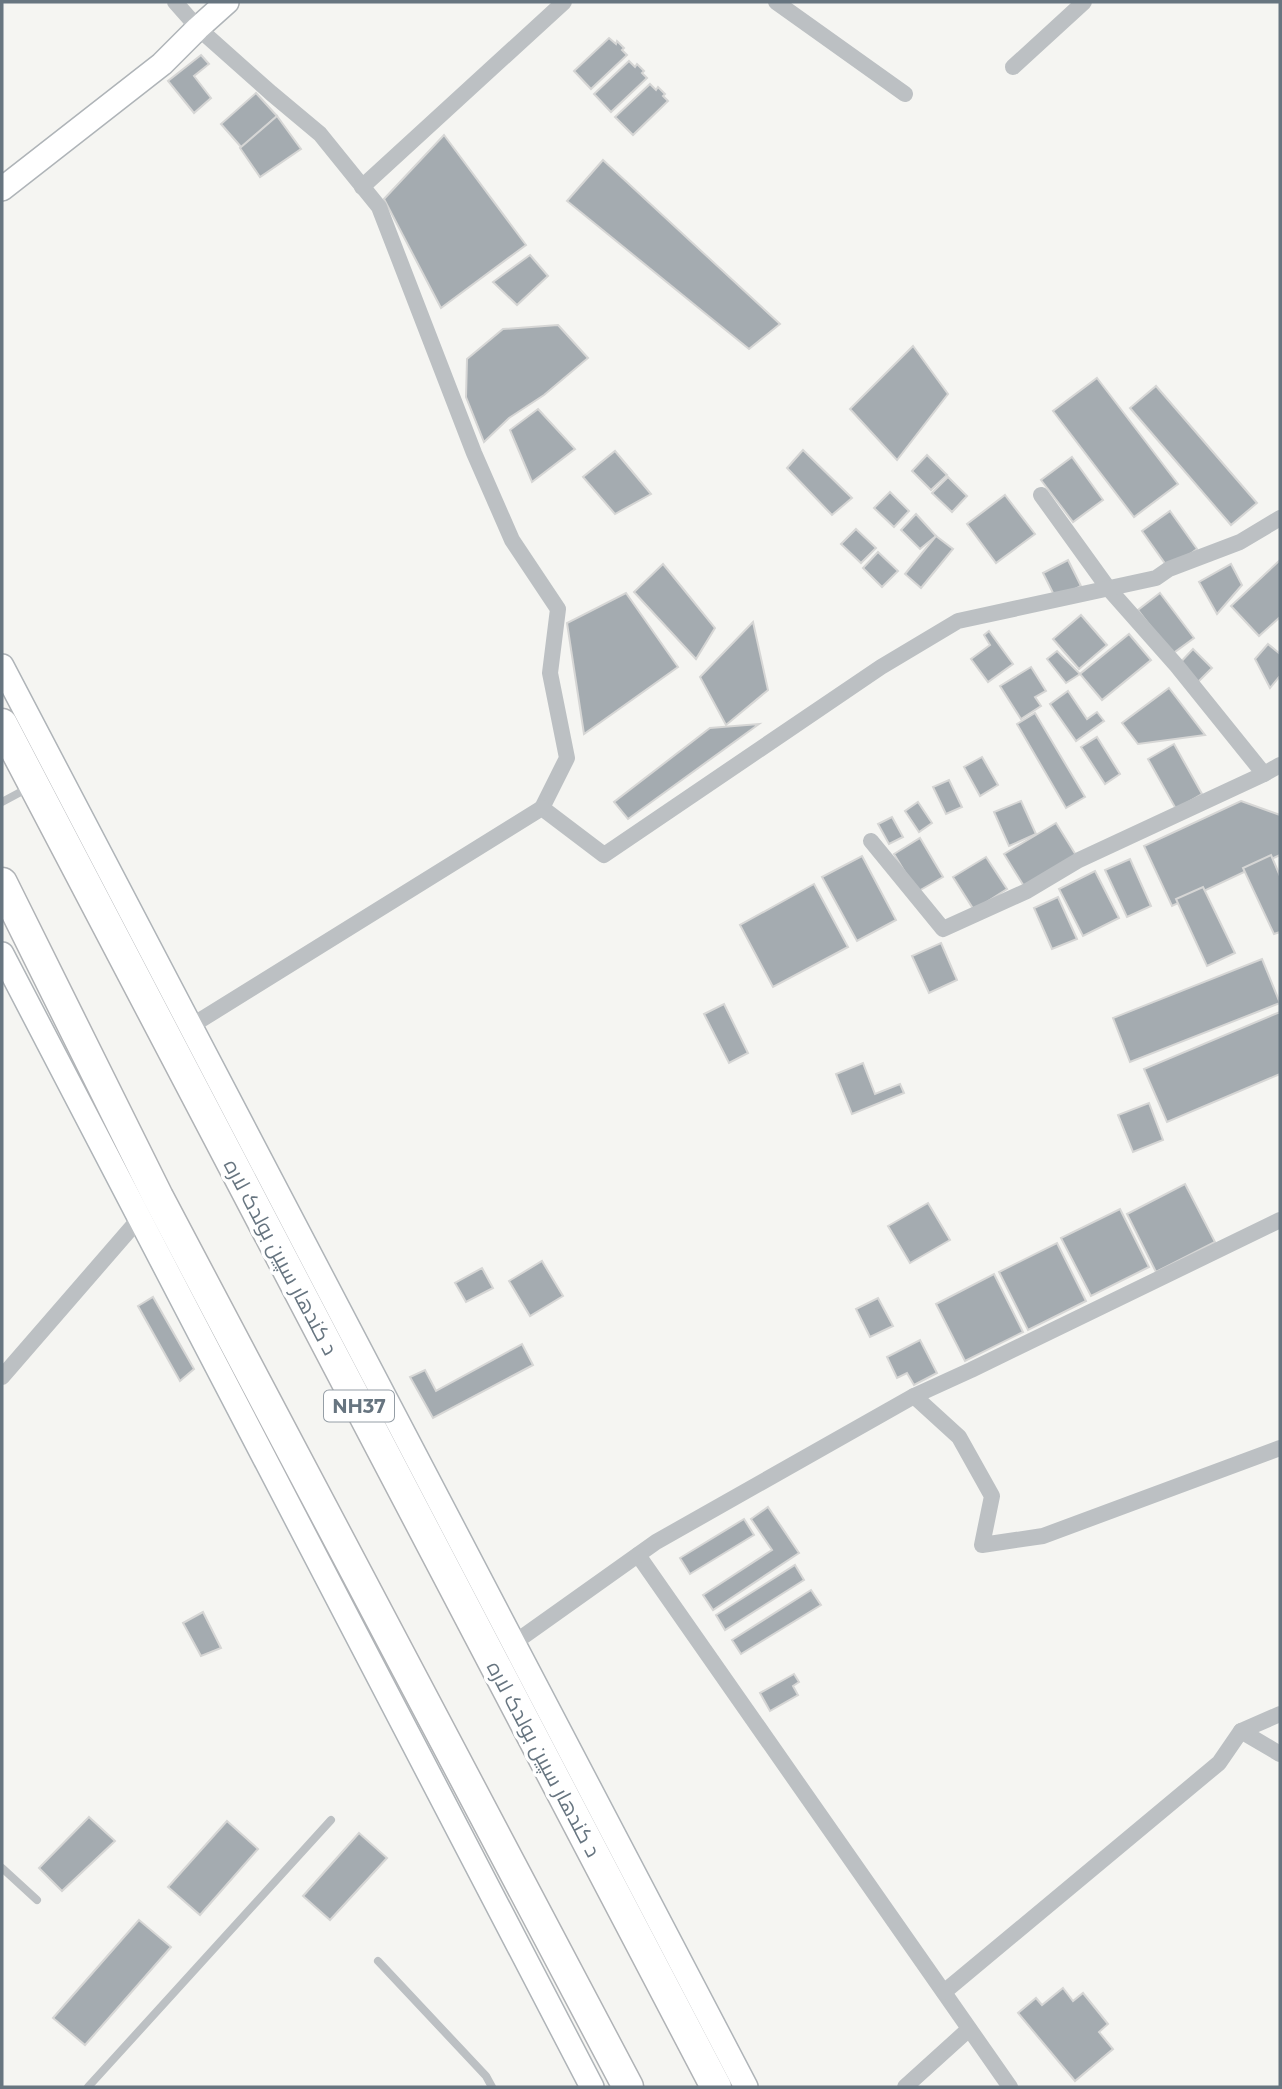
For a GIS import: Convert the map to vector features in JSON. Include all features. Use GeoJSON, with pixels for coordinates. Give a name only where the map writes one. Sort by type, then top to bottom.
{"type":"FeatureCollection","features":[{"type":"Feature","properties":{"kind":"highway","name":"د کندهار سپین بولدک لاره"},"geometry":{"type":"LineString","coordinates":[[2,724],[46,779],[716,2087]]}},
{"type":"Feature","properties":{"kind":"highway"},"geometry":{"type":"LineString","coordinates":[[2,883],[17,964],[158,1198],[628,2087]]}},
{"type":"Feature","properties":{"kind":"street"},"geometry":{"type":"LineString","coordinates":[[175,2],[198,28],[320,134],[379,207],[474,453],[512,540],[558,609],[550,673],[567,758],[542,808],[191,1026]]}},
{"type":"Feature","properties":{"kind":"street"},"geometry":{"type":"LineString","coordinates":[[2,189],[162,64],[227,2]]}},
{"type":"Feature","properties":{"kind":"street"},"geometry":{"type":"LineString","coordinates":[[362,187],[564,2]]}},
{"type":"Feature","properties":{"kind":"street"},"geometry":{"type":"LineString","coordinates":[[776,2],[905,94]]}},
{"type":"Feature","properties":{"kind":"street"},"geometry":{"type":"LineString","coordinates":[[1013,67],[1084,2]]}},
{"type":"Feature","properties":{"kind":"street"},"geometry":{"type":"LineString","coordinates":[[1041,495],[1108,588],[1177,666],[1264,774]]}},
{"type":"Feature","properties":{"kind":"street"},"geometry":{"type":"LineString","coordinates":[[542,808],[604,855],[881,667],[958,621],[1156,578],[1169,569],[1240,542],[1280,518]]}},
{"type":"Feature","properties":{"kind":"street"},"geometry":{"type":"LineString","coordinates":[[2,666],[46,779],[191,1026],[746,2087]]}},
{"type":"Feature","properties":{"kind":"street"},"geometry":{"type":"LineString","coordinates":[[871,841],[943,929],[1027,891],[1079,860],[1280,765]]}},
{"type":"Feature","properties":{"kind":"street"},"geometry":{"type":"LineString","coordinates":[[17,964],[139,1219],[592,2087]]}},
{"type":"Feature","properties":{"kind":"street"},"geometry":{"type":"LineString","coordinates":[[2,1377],[139,1219]]}},
{"type":"Feature","properties":{"kind":"street"},"geometry":{"type":"LineString","coordinates":[[514,1643],[656,1542],[914,1395],[1280,1220]]}},
{"type":"Feature","properties":{"kind":"street"},"geometry":{"type":"LineString","coordinates":[[914,1395],[959,1437],[992,1496],[982,1545],[1043,1536],[1280,1448]]}},
{"type":"Feature","properties":{"kind":"street"},"geometry":{"type":"LineString","coordinates":[[638,1555],[1010,2087]]}},
{"type":"Feature","properties":{"kind":"street"},"geometry":{"type":"LineString","coordinates":[[944,1992],[1219,1763],[1241,1731],[1280,1714]]}},
{"type":"Feature","properties":{"kind":"street"},"geometry":{"type":"LineString","coordinates":[[1241,1731],[1280,1754]]}},
{"type":"Feature","properties":{"kind":"street"},"geometry":{"type":"LineString","coordinates":[[905,2087],[969,2029]]}},
{"type":"Feature","properties":{"kind":"lane"},"geometry":{"type":"LineString","coordinates":[[2,802],[46,779]]}},
{"type":"Feature","properties":{"kind":"lane"},"geometry":{"type":"LineString","coordinates":[[89,2087],[331,1820]]}},
{"type":"Feature","properties":{"kind":"lane"},"geometry":{"type":"LineString","coordinates":[[2,1868],[37,1900]]}},
{"type":"Feature","properties":{"kind":"lane"},"geometry":{"type":"LineString","coordinates":[[378,1961],[486,2076],[492,2087]]}},
{"type":"Feature","properties":{"kind":"building"},"geometry":{"type":"Polygon","coordinates":[[[609,38],[616,44],[617,41],[627,55],[591,89],[574,71],[609,38]]]}},
{"type":"Feature","properties":{"kind":"building"},"geometry":{"type":"Polygon","coordinates":[[[201,55],[209,64],[194,76],[211,98],[194,113],[168,81],[201,55]]]}},
{"type":"Feature","properties":{"kind":"building"},"geometry":{"type":"Polygon","coordinates":[[[629,61],[635,67],[637,64],[647,78],[611,112],[594,94],[629,61]]]}},
{"type":"Feature","properties":{"kind":"building"},"geometry":{"type":"Polygon","coordinates":[[[650,84],[656,90],[658,87],[668,101],[633,135],[615,117],[650,84]]]}},
{"type":"Feature","properties":{"kind":"building"},"geometry":{"type":"Polygon","coordinates":[[[256,93],[277,116],[242,148],[221,124],[256,93]]]}},
{"type":"Feature","properties":{"kind":"building"},"geometry":{"type":"Polygon","coordinates":[[[277,116],[301,149],[260,177],[240,148],[277,116]]]}},
{"type":"Feature","properties":{"kind":"building"},"geometry":{"type":"Polygon","coordinates":[[[444,135],[526,245],[441,308],[384,199],[444,135]]]}},
{"type":"Feature","properties":{"kind":"building"},"geometry":{"type":"Polygon","coordinates":[[[603,160],[780,324],[749,349],[567,201],[603,160]]]}},
{"type":"Feature","properties":{"kind":"building"},"geometry":{"type":"Polygon","coordinates":[[[530,255],[548,276],[517,305],[493,282],[530,255]]]}},
{"type":"Feature","properties":{"kind":"building"},"geometry":{"type":"Polygon","coordinates":[[[558,325],[588,358],[544,395],[509,418],[484,442],[466,397],[467,359],[503,329],[558,325]]]}},
{"type":"Feature","properties":{"kind":"building"},"geometry":{"type":"Polygon","coordinates":[[[913,346],[948,394],[897,460],[850,409],[913,346]]]}},
{"type":"Feature","properties":{"kind":"building"},"geometry":{"type":"Polygon","coordinates":[[[1097,378],[1178,484],[1134,517],[1053,411],[1097,378]]]}},
{"type":"Feature","properties":{"kind":"building"},"geometry":{"type":"Polygon","coordinates":[[[1156,386],[1257,503],[1231,525],[1130,408],[1156,386]]]}},
{"type":"Feature","properties":{"kind":"building"},"geometry":{"type":"Polygon","coordinates":[[[538,409],[575,449],[532,482],[510,430],[538,409]]]}},
{"type":"Feature","properties":{"kind":"building"},"geometry":{"type":"Polygon","coordinates":[[[803,450],[852,498],[832,515],[787,468],[803,450]]]}},
{"type":"Feature","properties":{"kind":"building"},"geometry":{"type":"Polygon","coordinates":[[[615,451],[651,494],[615,514],[583,477],[615,451]]]}},
{"type":"Feature","properties":{"kind":"building"},"geometry":{"type":"Polygon","coordinates":[[[927,455],[947,475],[931,490],[912,471],[927,455]]]}},
{"type":"Feature","properties":{"kind":"building"},"geometry":{"type":"Polygon","coordinates":[[[1072,457],[1103,500],[1073,522],[1041,480],[1072,457]]]}},
{"type":"Feature","properties":{"kind":"building"},"geometry":{"type":"Polygon","coordinates":[[[948,477],[967,496],[952,512],[932,493],[948,477]]]}},
{"type":"Feature","properties":{"kind":"building"},"geometry":{"type":"Polygon","coordinates":[[[890,492],[909,511],[894,527],[874,508],[890,492]]]}},
{"type":"Feature","properties":{"kind":"building"},"geometry":{"type":"Polygon","coordinates":[[[1005,495],[1035,534],[996,563],[967,524],[1005,495]]]}},
{"type":"Feature","properties":{"kind":"building"},"geometry":{"type":"Polygon","coordinates":[[[1170,511],[1197,549],[1169,569],[1142,531],[1170,511]]]}},
{"type":"Feature","properties":{"kind":"building"},"geometry":{"type":"Polygon","coordinates":[[[916,514],[936,536],[920,549],[901,530],[916,514]]]}},
{"type":"Feature","properties":{"kind":"building"},"geometry":{"type":"Polygon","coordinates":[[[856,529],[876,548],[861,563],[841,544],[856,529]]]}},
{"type":"Feature","properties":{"kind":"building"},"geometry":{"type":"Polygon","coordinates":[[[936,536],[953,549],[921,588],[905,574],[936,536]]]}},
{"type":"Feature","properties":{"kind":"building"},"geometry":{"type":"Polygon","coordinates":[[[878,552],[898,571],[882,587],[863,568],[878,552]]]}},
{"type":"Feature","properties":{"kind":"building"},"geometry":{"type":"Polygon","coordinates":[[[1068,560],[1081,586],[1056,599],[1043,573],[1068,560]]]}},
{"type":"Feature","properties":{"kind":"building"},"geometry":{"type":"Polygon","coordinates":[[[1280,560],[1280,617],[1259,636],[1231,606],[1280,560]]]}},
{"type":"Feature","properties":{"kind":"building"},"geometry":{"type":"Polygon","coordinates":[[[663,564],[715,628],[696,659],[634,592],[663,564]]]}},
{"type":"Feature","properties":{"kind":"building"},"geometry":{"type":"Polygon","coordinates":[[[1231,564],[1242,585],[1217,614],[1199,582],[1231,564]]]}},
{"type":"Feature","properties":{"kind":"building"},"geometry":{"type":"Polygon","coordinates":[[[626,593],[678,667],[584,734],[567,623],[626,593]]]}},
{"type":"Feature","properties":{"kind":"building"},"geometry":{"type":"Polygon","coordinates":[[[1160,593],[1194,638],[1172,654],[1138,610],[1160,593]]]}},
{"type":"Feature","properties":{"kind":"building"},"geometry":{"type":"Polygon","coordinates":[[[1081,615],[1107,645],[1079,669],[1053,639],[1081,615]]]}},
{"type":"Feature","properties":{"kind":"building"},"geometry":{"type":"Polygon","coordinates":[[[753,622],[768,690],[726,725],[700,677],[753,622]]]}},
{"type":"Feature","properties":{"kind":"building"},"geometry":{"type":"Polygon","coordinates":[[[989,631],[1013,664],[988,682],[971,659],[990,645],[984,635],[989,631]]]}},
{"type":"Feature","properties":{"kind":"building"},"geometry":{"type":"Polygon","coordinates":[[[1129,634],[1151,660],[1102,700],[1080,674],[1129,634]]]}},
{"type":"Feature","properties":{"kind":"building"},"geometry":{"type":"Polygon","coordinates":[[[1268,644],[1280,654],[1280,676],[1270,688],[1255,659],[1268,644]]]}},
{"type":"Feature","properties":{"kind":"building"},"geometry":{"type":"Polygon","coordinates":[[[1193,649],[1212,668],[1195,685],[1177,666],[1193,649]]]}},
{"type":"Feature","properties":{"kind":"building"},"geometry":{"type":"Polygon","coordinates":[[[1057,651],[1080,674],[1066,683],[1047,659],[1057,651]]]}},
{"type":"Feature","properties":{"kind":"building"},"geometry":{"type":"Polygon","coordinates":[[[1031,667],[1046,691],[1035,697],[1041,706],[1021,719],[1000,686],[1031,667]]]}},
{"type":"Feature","properties":{"kind":"building"},"geometry":{"type":"Polygon","coordinates":[[[1169,688],[1205,735],[1138,744],[1122,723],[1169,688]]]}},
{"type":"Feature","properties":{"kind":"building"},"geometry":{"type":"Polygon","coordinates":[[[1068,691],[1087,719],[1097,712],[1104,721],[1076,741],[1050,704],[1068,691]]]}},
{"type":"Feature","properties":{"kind":"building"},"geometry":{"type":"Polygon","coordinates":[[[1035,713],[1085,797],[1066,808],[1017,724],[1035,713]]]}},
{"type":"Feature","properties":{"kind":"building"},"geometry":{"type":"Polygon","coordinates":[[[759,724],[628,819],[614,802],[710,728],[759,724]]]}},
{"type":"Feature","properties":{"kind":"building"},"geometry":{"type":"Polygon","coordinates":[[[1097,737],[1120,774],[1105,784],[1081,747],[1097,737]]]}},
{"type":"Feature","properties":{"kind":"building"},"geometry":{"type":"Polygon","coordinates":[[[1174,744],[1202,794],[1176,809],[1148,759],[1174,744]]]}},
{"type":"Feature","properties":{"kind":"building"},"geometry":{"type":"Polygon","coordinates":[[[982,757],[998,785],[980,796],[964,767],[982,757]]]}},
{"type":"Feature","properties":{"kind":"building"},"geometry":{"type":"Polygon","coordinates":[[[949,780],[962,807],[946,814],[933,787],[949,780]]]}},
{"type":"Feature","properties":{"kind":"building"},"geometry":{"type":"Polygon","coordinates":[[[1021,801],[1036,834],[1009,846],[994,812],[1021,801]]]}},
{"type":"Feature","properties":{"kind":"building"},"geometry":{"type":"Polygon","coordinates":[[[1241,801],[1280,815],[1280,855],[1172,906],[1144,846],[1241,801]]]}},
{"type":"Feature","properties":{"kind":"building"},"geometry":{"type":"Polygon","coordinates":[[[918,802],[932,823],[919,832],[905,811],[918,802]]]}},
{"type":"Feature","properties":{"kind":"building"},"geometry":{"type":"Polygon","coordinates":[[[892,817],[903,837],[889,844],[878,824],[892,817]]]}},
{"type":"Feature","properties":{"kind":"building"},"geometry":{"type":"Polygon","coordinates":[[[1056,823],[1079,860],[1027,891],[1004,854],[1056,823]]]}},
{"type":"Feature","properties":{"kind":"building"},"geometry":{"type":"Polygon","coordinates":[[[920,838],[943,877],[917,892],[894,854],[920,838]]]}},
{"type":"Feature","properties":{"kind":"building"},"geometry":{"type":"Polygon","coordinates":[[[1271,855],[1280,876],[1280,932],[1274,934],[1243,868],[1271,855]]]}},
{"type":"Feature","properties":{"kind":"building"},"geometry":{"type":"Polygon","coordinates":[[[862,856],[896,920],[857,941],[822,877],[862,856]]]}},
{"type":"Feature","properties":{"kind":"building"},"geometry":{"type":"Polygon","coordinates":[[[986,857],[1007,889],[974,910],[953,877],[986,857]]]}},
{"type":"Feature","properties":{"kind":"building"},"geometry":{"type":"Polygon","coordinates":[[[1130,859],[1151,906],[1127,917],[1105,870],[1130,859]]]}},
{"type":"Feature","properties":{"kind":"building"},"geometry":{"type":"Polygon","coordinates":[[[1095,871],[1119,918],[1083,936],[1059,889],[1095,871]]]}},
{"type":"Feature","properties":{"kind":"building"},"geometry":{"type":"Polygon","coordinates":[[[814,884],[848,947],[773,987],[740,925],[814,884]]]}},
{"type":"Feature","properties":{"kind":"building"},"geometry":{"type":"Polygon","coordinates":[[[1203,887],[1235,953],[1207,966],[1176,899],[1203,887]]]}},
{"type":"Feature","properties":{"kind":"building"},"geometry":{"type":"Polygon","coordinates":[[[1058,897],[1077,939],[1052,949],[1034,908],[1058,897]]]}},
{"type":"Feature","properties":{"kind":"building"},"geometry":{"type":"Polygon","coordinates":[[[941,943],[957,980],[929,993],[912,956],[941,943]]]}},
{"type":"Feature","properties":{"kind":"building"},"geometry":{"type":"Polygon","coordinates":[[[1262,959],[1280,1003],[1130,1062],[1113,1018],[1262,959]]]}},
{"type":"Feature","properties":{"kind":"building"},"geometry":{"type":"Polygon","coordinates":[[[724,1004],[748,1053],[729,1063],[704,1014],[724,1004]]]}},
{"type":"Feature","properties":{"kind":"building"},"geometry":{"type":"Polygon","coordinates":[[[1280,1012],[1280,1074],[1167,1122],[1144,1069],[1280,1012]]]}},
{"type":"Feature","properties":{"kind":"building"},"geometry":{"type":"Polygon","coordinates":[[[863,1063],[875,1094],[900,1084],[904,1093],[852,1114],[836,1074],[863,1063]]]}},
{"type":"Feature","properties":{"kind":"building"},"geometry":{"type":"Polygon","coordinates":[[[1149,1103],[1163,1140],[1133,1152],[1118,1115],[1149,1103]]]}},
{"type":"Feature","properties":{"kind":"building"},"geometry":{"type":"Polygon","coordinates":[[[1185,1184],[1215,1242],[1156,1272],[1127,1214],[1185,1184]]]}},
{"type":"Feature","properties":{"kind":"building"},"geometry":{"type":"Polygon","coordinates":[[[928,1203],[950,1240],[910,1263],[888,1226],[928,1203]]]}},
{"type":"Feature","properties":{"kind":"building"},"geometry":{"type":"Polygon","coordinates":[[[1120,1209],[1149,1267],[1091,1296],[1061,1238],[1120,1209]]]}},
{"type":"Feature","properties":{"kind":"building"},"geometry":{"type":"Polygon","coordinates":[[[1057,1243],[1086,1301],[1028,1330],[999,1272],[1057,1243]]]}},
{"type":"Feature","properties":{"kind":"building"},"geometry":{"type":"Polygon","coordinates":[[[542,1261],[563,1296],[530,1316],[509,1281],[542,1261]]]}},
{"type":"Feature","properties":{"kind":"building"},"geometry":{"type":"Polygon","coordinates":[[[482,1268],[493,1288],[466,1302],[455,1283],[482,1268]]]}},
{"type":"Feature","properties":{"kind":"building"},"geometry":{"type":"Polygon","coordinates":[[[994,1274],[1023,1332],[965,1361],[936,1304],[994,1274]]]}},
{"type":"Feature","properties":{"kind":"building"},"geometry":{"type":"Polygon","coordinates":[[[153,1297],[194,1369],[180,1381],[138,1306],[153,1297]]]}},
{"type":"Feature","properties":{"kind":"building"},"geometry":{"type":"Polygon","coordinates":[[[878,1298],[893,1326],[870,1337],[856,1309],[878,1298]]]}},
{"type":"Feature","properties":{"kind":"building"},"geometry":{"type":"Polygon","coordinates":[[[920,1340],[937,1373],[914,1385],[907,1373],[897,1378],[887,1357],[920,1340]]]}},
{"type":"Feature","properties":{"kind":"building"},"geometry":{"type":"Polygon","coordinates":[[[522,1344],[533,1365],[433,1418],[410,1377],[425,1370],[436,1391],[522,1344]]]}},
{"type":"Feature","properties":{"kind":"building"},"geometry":{"type":"Polygon","coordinates":[[[768,1507],[799,1553],[713,1610],[703,1595],[772,1550],[751,1519],[768,1507]]]}},
{"type":"Feature","properties":{"kind":"building"},"geometry":{"type":"Polygon","coordinates":[[[744,1519],[754,1535],[690,1574],[680,1558],[744,1519]]]}},
{"type":"Feature","properties":{"kind":"building"},"geometry":{"type":"Polygon","coordinates":[[[795,1565],[804,1580],[725,1630],[716,1615],[795,1565]]]}},
{"type":"Feature","properties":{"kind":"building"},"geometry":{"type":"Polygon","coordinates":[[[811,1590],[821,1605],[741,1654],[732,1640],[811,1590]]]}},
{"type":"Feature","properties":{"kind":"building"},"geometry":{"type":"Polygon","coordinates":[[[203,1612],[221,1648],[201,1656],[183,1623],[203,1612]]]}},
{"type":"Feature","properties":{"kind":"building"},"geometry":{"type":"Polygon","coordinates":[[[794,1674],[799,1682],[793,1686],[798,1695],[770,1711],[760,1693],[794,1674]]]}},
{"type":"Feature","properties":{"kind":"building"},"geometry":{"type":"Polygon","coordinates":[[[89,1817],[115,1841],[62,1891],[39,1868],[89,1817]]]}},
{"type":"Feature","properties":{"kind":"building"},"geometry":{"type":"Polygon","coordinates":[[[227,1821],[258,1849],[200,1915],[168,1887],[227,1821]]]}},
{"type":"Feature","properties":{"kind":"building"},"geometry":{"type":"Polygon","coordinates":[[[359,1833],[387,1858],[330,1920],[303,1896],[359,1833]]]}},
{"type":"Feature","properties":{"kind":"building"},"geometry":{"type":"Polygon","coordinates":[[[139,1920],[171,1947],[85,2045],[53,2018],[139,1920]]]}},
{"type":"Feature","properties":{"kind":"building"},"geometry":{"type":"Polygon","coordinates":[[[1063,1988],[1073,2001],[1083,1993],[1108,2024],[1099,2032],[1113,2049],[1075,2081],[1018,2013],[1036,1998],[1042,2005],[1063,1988]]]}}]}
